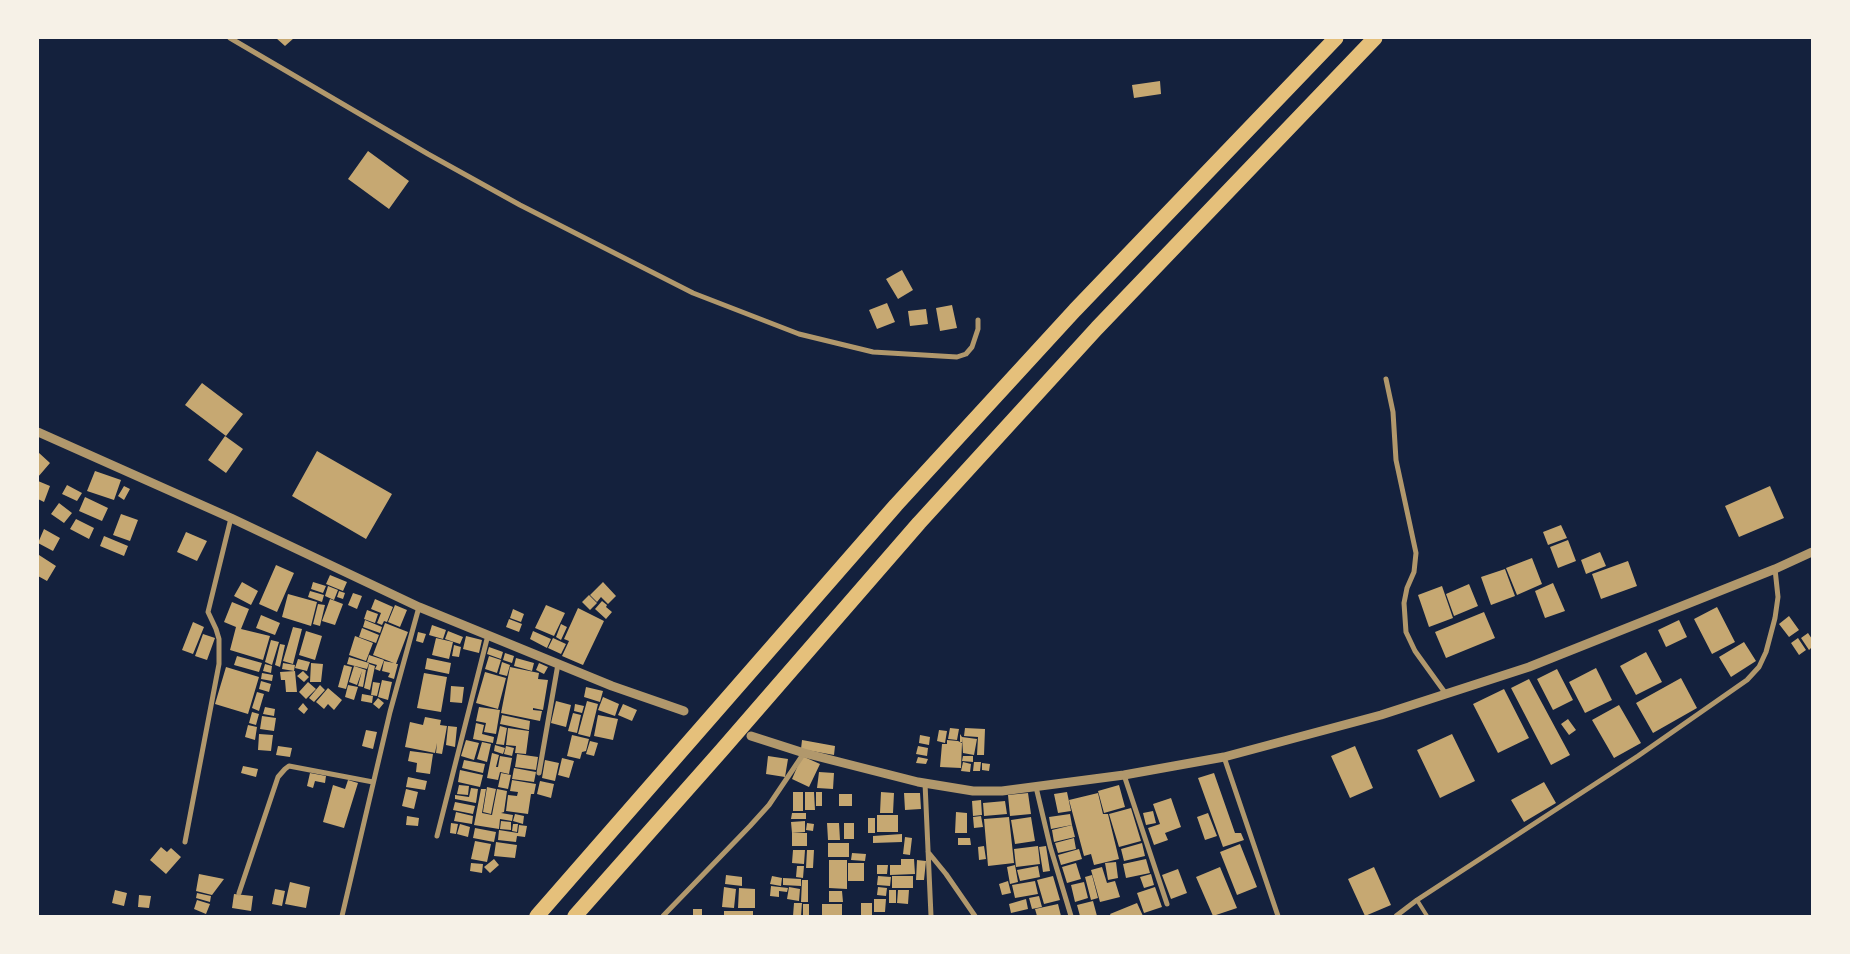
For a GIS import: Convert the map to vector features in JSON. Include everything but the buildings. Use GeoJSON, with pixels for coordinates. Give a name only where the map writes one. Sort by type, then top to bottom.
{"type":"FeatureCollection","features":[{"type":"Feature","properties":{"kind":"highway"},"geometry":{"type":"LineString","coordinates":[[537,916],[929,469],[1075,310],[1336,38]]}},
{"type":"Feature","properties":{"kind":"highway"},"geometry":{"type":"LineString","coordinates":[[575,916],[919,523],[1084,343],[1376,38]]}},
{"type":"Feature","properties":{"kind":"street"},"geometry":{"type":"LineString","coordinates":[[230,38],[428,154],[520,205],[693,294],[799,334],[873,352],[957,357],[966,354],[972,348],[978,330],[978,320]]}},
{"type":"Feature","properties":{"kind":"street"},"geometry":{"type":"LineString","coordinates":[[1386,379],[1393,412],[1396,460],[1416,553],[1414,572],[1407,588],[1404,603],[1406,632],[1416,651],[1446,694]]}},
{"type":"Feature","properties":{"kind":"street"},"geometry":{"type":"LineString","coordinates":[[38,432],[231,518],[419,607],[612,686],[684,711]]}},
{"type":"Feature","properties":{"kind":"street"},"geometry":{"type":"LineString","coordinates":[[184,842],[219,664],[219,639],[208,612],[231,518]]}},
{"type":"Feature","properties":{"kind":"street"},"geometry":{"type":"LineString","coordinates":[[751,736],[804,753],[925,783],[973,790],[1002,791],[1036,787],[1224,757],[1381,715],[1529,667],[1776,569],[1812,552]]}},
{"type":"Feature","properties":{"kind":"street"},"geometry":{"type":"LineString","coordinates":[[1396,916],[1417,900],[1638,756],[1747,680],[1759,667],[1766,652],[1775,618],[1778,597],[1776,569]]}},
{"type":"Feature","properties":{"kind":"street"},"geometry":{"type":"LineString","coordinates":[[342,916],[373,782],[419,607]]}},
{"type":"Feature","properties":{"kind":"street"},"geometry":{"type":"LineString","coordinates":[[437,836],[488,634]]}},
{"type":"Feature","properties":{"kind":"street"},"geometry":{"type":"LineString","coordinates":[[539,773],[558,664]]}},
{"type":"Feature","properties":{"kind":"street"},"geometry":{"type":"LineString","coordinates":[[662,916],[756,819],[782,787],[804,753]]}},
{"type":"Feature","properties":{"kind":"street"},"geometry":{"type":"LineString","coordinates":[[1224,757],[1278,916]]}},
{"type":"Feature","properties":{"kind":"street"},"geometry":{"type":"LineString","coordinates":[[239,893],[278,777],[289,766],[373,782]]}},
{"type":"Feature","properties":{"kind":"street"},"geometry":{"type":"LineString","coordinates":[[1124,774],[1167,904]]}},
{"type":"Feature","properties":{"kind":"street"},"geometry":{"type":"LineString","coordinates":[[925,783],[931,916]]}},
{"type":"Feature","properties":{"kind":"street"},"geometry":{"type":"LineString","coordinates":[[1036,787],[1050,846],[1071,916]]}},
{"type":"Feature","properties":{"kind":"street"},"geometry":{"type":"LineString","coordinates":[[928,852],[975,916]]}},
{"type":"Feature","properties":{"kind":"lane"},"geometry":{"type":"LineString","coordinates":[[1417,900],[1427,916]]}}]}
